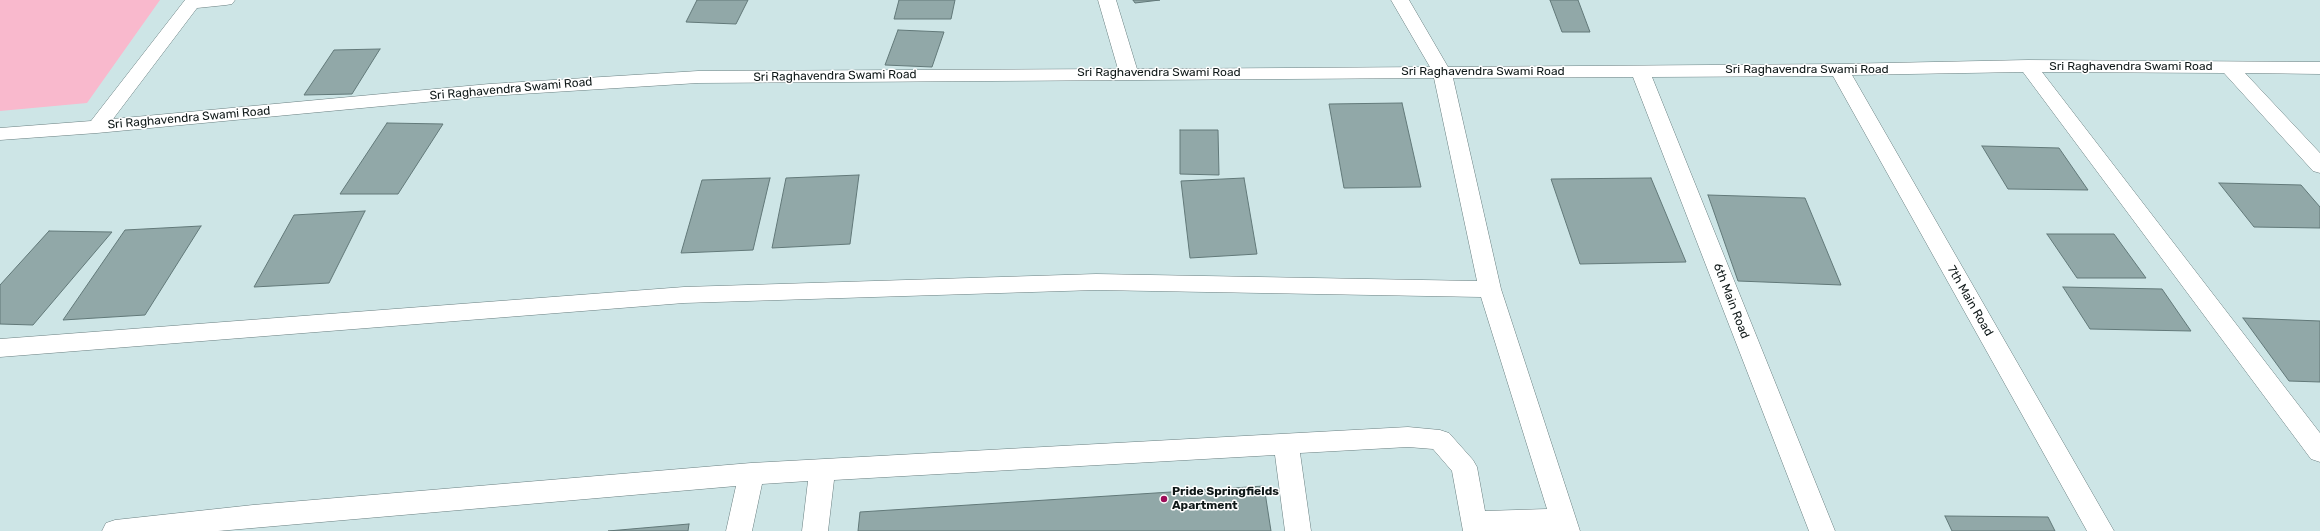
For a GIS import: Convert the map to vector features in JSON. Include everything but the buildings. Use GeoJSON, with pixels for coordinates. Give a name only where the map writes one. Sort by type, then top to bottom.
{"type":"FeatureCollection","features":[{"type":"Feature","properties":{"kind":"street"},"geometry":{"type":"LineString","coordinates":[[97,127],[192,3],[226,0]]}},
{"type":"Feature","properties":{"kind":"street"},"geometry":{"type":"LineString","coordinates":[[1107,0],[1129,73]]}},
{"type":"Feature","properties":{"kind":"street"},"geometry":{"type":"LineString","coordinates":[[115,531],[250,523],[751,474],[1408,437],[1440,440],[1464,467],[1475,527],[1565,525],[1490,289],[1442,72],[1400,0]]}},
{"type":"Feature","properties":{"kind":"street"},"geometry":{"type":"LineString","coordinates":[[2028,66],[2320,452]]}},
{"type":"Feature","properties":{"kind":"street","name":"Sri Raghavendra Swami Road"},"geometry":{"type":"LineString","coordinates":[[0,134],[97,127],[489,90],[598,82],[698,77],[1129,73],[1839,70],[2028,66],[2320,68]]}},
{"type":"Feature","properties":{"kind":"street"},"geometry":{"type":"LineString","coordinates":[[2230,68],[2320,166]]}},
{"type":"Feature","properties":{"kind":"street","name":"6th Main Road"},"geometry":{"type":"LineString","coordinates":[[1640,70],[1822,531]]}},
{"type":"Feature","properties":{"kind":"street","name":"7th Main Road"},"geometry":{"type":"LineString","coordinates":[[1839,70],[2101,531]]}},
{"type":"Feature","properties":{"kind":"street"},"geometry":{"type":"LineString","coordinates":[[0,348],[684,295],[1096,282],[1490,289]]}},
{"type":"Feature","properties":{"kind":"street"},"geometry":{"type":"LineString","coordinates":[[1286,443],[1298,531]]}},
{"type":"Feature","properties":{"kind":"street"},"geometry":{"type":"LineString","coordinates":[[815,531],[822,470]]}},
{"type":"Feature","properties":{"kind":"street"},"geometry":{"type":"LineString","coordinates":[[739,531],[751,474]]}},
{"type":"Feature","properties":{"kind":"shaded area"},"geometry":{"type":"Polygon","coordinates":[[[0,0],[160,0],[87,103],[0,111],[0,0]]]}},
{"type":"Feature","properties":{"kind":"place","name":"Pride Springfields Apartment"},"geometry":{"type":"Point","coordinates":[1164,499]}}]}
